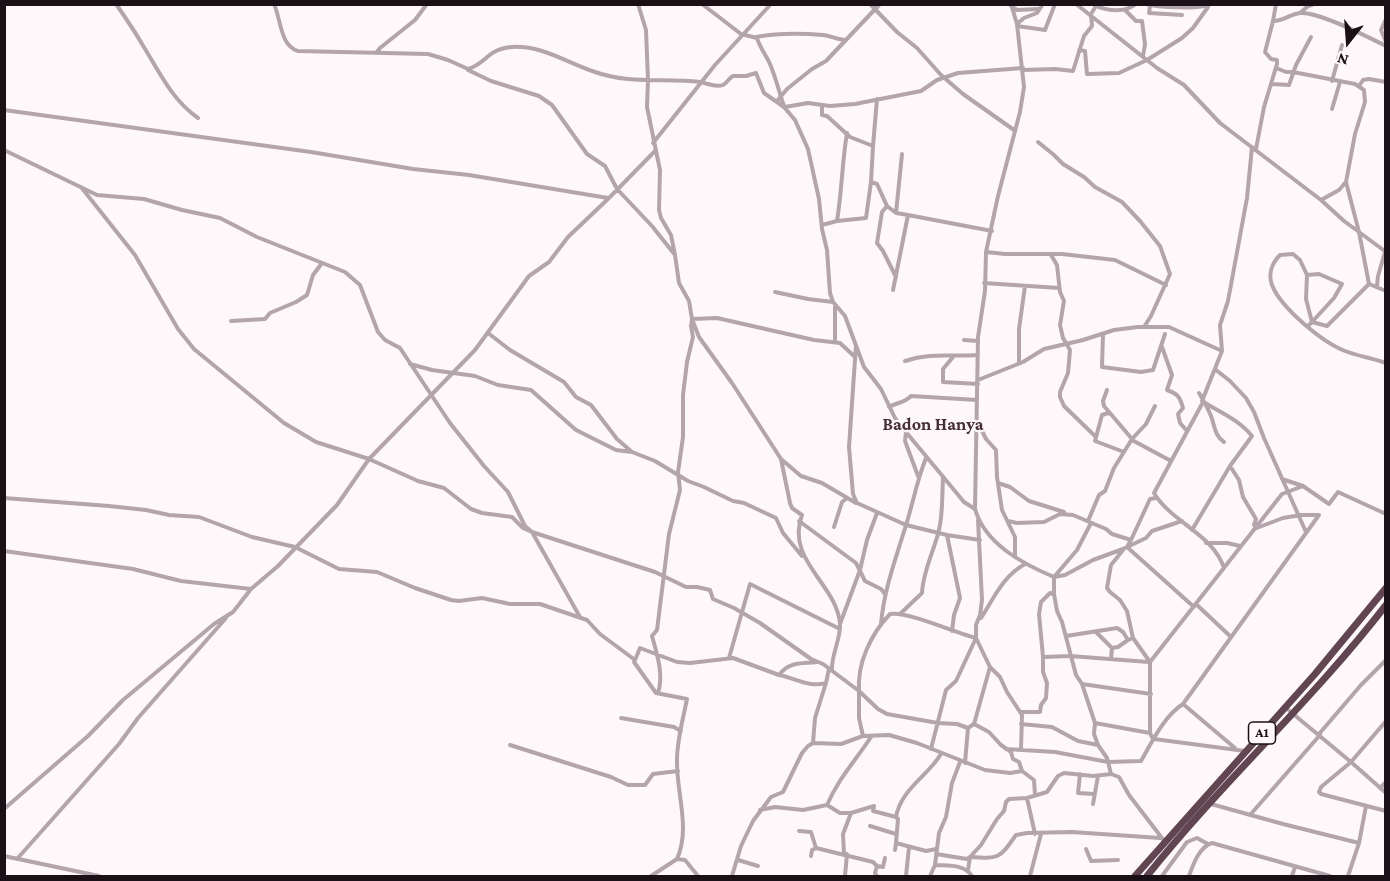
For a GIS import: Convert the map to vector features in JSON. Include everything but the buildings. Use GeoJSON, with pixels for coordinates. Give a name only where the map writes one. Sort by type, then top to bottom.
{"type":"FeatureCollection","features":[{"type":"Feature","properties":{"kind":"highway","name":"A1"},"geometry":{"type":"LineString","coordinates":[[1135,876],[1346,638],[1386,588]]}},
{"type":"Feature","properties":{"kind":"highway","name":"A1"},"geometry":{"type":"LineString","coordinates":[[1147,876],[1323,681],[1386,605]]}},
{"type":"Feature","properties":{"kind":"street"},"geometry":{"type":"LineString","coordinates":[[116,4],[142,42],[169,90],[186,109],[198,118]]}},
{"type":"Feature","properties":{"kind":"street"},"geometry":{"type":"LineString","coordinates":[[274,4],[286,41],[294,50],[428,54],[448,60],[491,81],[545,99],[559,112],[587,154],[605,166],[617,189],[652,226],[675,255]]}},
{"type":"Feature","properties":{"kind":"street"},"geometry":{"type":"LineString","coordinates":[[377,53],[380,48],[415,20],[427,4]]}},
{"type":"Feature","properties":{"kind":"street"},"geometry":{"type":"LineString","coordinates":[[638,4],[646,30],[648,80],[646,107],[660,170],[659,210],[671,235],[679,283],[689,301],[693,337],[683,395],[680,490],[669,534],[657,630],[652,636],[658,654],[657,662],[662,682],[658,693]]}},
{"type":"Feature","properties":{"kind":"street"},"geometry":{"type":"LineString","coordinates":[[702,4],[744,36],[804,35],[846,40]]}},
{"type":"Feature","properties":{"kind":"street"},"geometry":{"type":"LineString","coordinates":[[653,143],[715,65],[771,4]]}},
{"type":"Feature","properties":{"kind":"street"},"geometry":{"type":"LineString","coordinates":[[870,4],[963,94],[1014,130]]}},
{"type":"Feature","properties":{"kind":"street"},"geometry":{"type":"LineString","coordinates":[[777,101],[812,69],[826,61],[880,4]]}},
{"type":"Feature","properties":{"kind":"street"},"geometry":{"type":"LineString","coordinates":[[1017,25],[1024,18],[1035,14],[1043,4]]}},
{"type":"Feature","properties":{"kind":"street"},"geometry":{"type":"LineString","coordinates":[[1017,25],[1045,30],[1055,4]]}},
{"type":"Feature","properties":{"kind":"street"},"geometry":{"type":"LineString","coordinates":[[1076,4],[1184,85],[1221,123],[1385,252],[1377,286]]}},
{"type":"Feature","properties":{"kind":"street"},"geometry":{"type":"LineString","coordinates":[[785,107],[808,103],[855,104],[921,91],[933,82],[975,71],[1055,69],[1072,72],[1085,33],[1092,26],[1091,17],[1096,5],[1102,9],[1125,10],[1136,4]]}},
{"type":"Feature","properties":{"kind":"street"},"geometry":{"type":"LineString","coordinates":[[1224,567],[1219,556],[1182,521],[1163,507],[1154,493],[1203,401],[1222,351],[1220,325],[1228,300],[1248,198],[1254,147],[1276,68],[1277,60],[1271,59],[1265,52],[1276,4]]}},
{"type":"Feature","properties":{"kind":"street"},"geometry":{"type":"LineString","coordinates":[[1273,21],[1283,20],[1300,13],[1314,4]]}},
{"type":"Feature","properties":{"kind":"street"},"geometry":{"type":"LineString","coordinates":[[1011,5],[1017,10],[1038,8]]}},
{"type":"Feature","properties":{"kind":"street"},"geometry":{"type":"LineString","coordinates":[[1011,5],[1017,25],[1024,87],[986,252],[985,291],[978,341],[975,509],[992,536],[1015,557],[1054,577],[1065,575],[1093,560],[1125,548],[1146,538],[1152,531],[1182,521]]}},
{"type":"Feature","properties":{"kind":"street"},"geometry":{"type":"LineString","coordinates":[[1182,15],[1149,13],[1148,5],[1196,8],[1209,6]]}},
{"type":"Feature","properties":{"kind":"street"},"geometry":{"type":"LineString","coordinates":[[1078,50],[1085,51],[1087,74],[1119,73],[1148,60],[1182,38],[1193,28],[1209,6]]}},
{"type":"Feature","properties":{"kind":"street"},"geometry":{"type":"LineString","coordinates":[[1125,10],[1136,21],[1142,21],[1145,44],[1143,56]]}},
{"type":"Feature","properties":{"kind":"street"},"geometry":{"type":"LineString","coordinates":[[1300,13],[1346,26],[1386,44]]}},
{"type":"Feature","properties":{"kind":"street"},"geometry":{"type":"LineString","coordinates":[[1386,19],[1381,30],[1386,44]]}},
{"type":"Feature","properties":{"kind":"street"},"geometry":{"type":"LineString","coordinates":[[755,37],[769,60],[785,107]]}},
{"type":"Feature","properties":{"kind":"street"},"geometry":{"type":"LineString","coordinates":[[1272,84],[1289,85],[1311,37]]}},
{"type":"Feature","properties":{"kind":"street"},"geometry":{"type":"LineString","coordinates":[[1332,81],[1342,45]]}},
{"type":"Feature","properties":{"kind":"street"},"geometry":{"type":"LineString","coordinates":[[468,69],[476,66],[493,51],[526,48],[543,51],[601,74],[648,80],[720,86],[733,76],[756,73],[764,93],[785,107],[795,120],[809,154],[819,199],[828,261],[829,286],[834,303],[835,342]]}},
{"type":"Feature","properties":{"kind":"street"},"geometry":{"type":"LineString","coordinates":[[1276,68],[1359,86],[1364,90],[1365,102],[1354,134],[1346,182],[1369,284]]}},
{"type":"Feature","properties":{"kind":"street"},"geometry":{"type":"LineString","coordinates":[[1359,86],[1363,80],[1386,82]]}},
{"type":"Feature","properties":{"kind":"street"},"geometry":{"type":"LineString","coordinates":[[1332,109],[1340,82]]}},
{"type":"Feature","properties":{"kind":"street"},"geometry":{"type":"LineString","coordinates":[[822,225],[837,220],[866,218],[871,182],[876,99]]}},
{"type":"Feature","properties":{"kind":"street"},"geometry":{"type":"LineString","coordinates":[[822,105],[822,115],[827,116],[835,125],[859,142],[873,146]]}},
{"type":"Feature","properties":{"kind":"street"},"geometry":{"type":"LineString","coordinates":[[4,110],[311,152],[609,198]]}},
{"type":"Feature","properties":{"kind":"street"},"geometry":{"type":"LineString","coordinates":[[837,220],[843,190],[847,133]]}},
{"type":"Feature","properties":{"kind":"street"},"geometry":{"type":"LineString","coordinates":[[1038,142],[1095,187],[1122,202],[1160,246],[1170,274],[1144,327]]}},
{"type":"Feature","properties":{"kind":"street"},"geometry":{"type":"LineString","coordinates":[[4,150],[97,195],[144,200],[220,218],[257,237],[345,272],[360,285],[378,332],[385,340],[400,348],[431,398],[484,466],[508,492],[580,617]]}},
{"type":"Feature","properties":{"kind":"street"},"geometry":{"type":"LineString","coordinates":[[17,859],[119,744],[138,718],[251,588],[278,566],[337,505],[369,459],[431,398],[475,350],[529,276],[549,262],[567,237],[656,150]]}},
{"type":"Feature","properties":{"kind":"street"},"geometry":{"type":"LineString","coordinates":[[896,213],[902,154]]}},
{"type":"Feature","properties":{"kind":"street"},"geometry":{"type":"LineString","coordinates":[[871,182],[877,184],[887,206],[896,213],[992,231]]}},
{"type":"Feature","properties":{"kind":"street"},"geometry":{"type":"LineString","coordinates":[[1321,200],[1339,190],[1346,182]]}},
{"type":"Feature","properties":{"kind":"street"},"geometry":{"type":"LineString","coordinates":[[81,188],[135,255],[178,328],[194,350],[284,423],[316,442],[369,459],[418,482],[444,488],[471,510],[512,517],[523,528],[532,532],[664,576],[686,587],[697,586],[710,590],[713,599],[742,612],[830,669],[887,714],[957,724],[968,728]]}},
{"type":"Feature","properties":{"kind":"street"},"geometry":{"type":"LineString","coordinates":[[887,206],[882,213],[877,243],[896,277]]}},
{"type":"Feature","properties":{"kind":"street"},"geometry":{"type":"LineString","coordinates":[[893,290],[908,215]]}},
{"type":"Feature","properties":{"kind":"street"},"geometry":{"type":"LineString","coordinates":[[986,252],[1115,260],[1166,285]]}},
{"type":"Feature","properties":{"kind":"street"},"geometry":{"type":"LineString","coordinates":[[1310,324],[1306,299],[1307,275],[1300,260],[1293,254],[1280,255],[1273,262],[1272,285],[1290,310],[1332,344],[1386,363]]}},
{"type":"Feature","properties":{"kind":"street"},"geometry":{"type":"LineString","coordinates":[[1052,255],[1057,265],[1059,288],[1064,301],[1060,325],[1070,350],[1068,373],[1060,392],[1061,402],[1096,437]]}},
{"type":"Feature","properties":{"kind":"street"},"geometry":{"type":"LineString","coordinates":[[231,321],[265,319],[270,313],[297,302],[307,295],[313,275],[322,263]]}},
{"type":"Feature","properties":{"kind":"street"},"geometry":{"type":"LineString","coordinates":[[1307,275],[1319,274],[1342,284],[1334,298],[1310,324]]}},
{"type":"Feature","properties":{"kind":"street"},"geometry":{"type":"LineString","coordinates":[[984,283],[1059,288]]}},
{"type":"Feature","properties":{"kind":"street"},"geometry":{"type":"LineString","coordinates":[[1369,284],[1386,291]]}},
{"type":"Feature","properties":{"kind":"street"},"geometry":{"type":"LineString","coordinates":[[1310,324],[1327,326],[1369,284]]}},
{"type":"Feature","properties":{"kind":"street"},"geometry":{"type":"LineString","coordinates":[[1019,363],[1019,329],[1025,286]]}},
{"type":"Feature","properties":{"kind":"street"},"geometry":{"type":"LineString","coordinates":[[775,292],[834,303],[844,315],[856,341],[864,367],[881,389],[895,418],[964,502],[975,509]]}},
{"type":"Feature","properties":{"kind":"street"},"geometry":{"type":"LineString","coordinates":[[692,319],[717,318],[814,340],[840,342],[855,357]]}},
{"type":"Feature","properties":{"kind":"street"},"geometry":{"type":"LineString","coordinates":[[692,319],[699,337],[781,459],[801,476],[822,483],[846,499],[906,525],[980,540]]}},
{"type":"Feature","properties":{"kind":"street"},"geometry":{"type":"LineString","coordinates":[[954,356],[943,369],[943,382],[978,382],[1044,349],[1114,330],[1169,327],[1222,351]]}},
{"type":"Feature","properties":{"kind":"street"},"geometry":{"type":"LineString","coordinates":[[488,333],[510,350],[564,382],[576,397],[591,405],[617,439],[632,452]]}},
{"type":"Feature","properties":{"kind":"street"},"geometry":{"type":"LineString","coordinates":[[1103,334],[1102,367],[1141,372],[1153,370],[1165,334]]}},
{"type":"Feature","properties":{"kind":"street"},"geometry":{"type":"LineString","coordinates":[[964,340],[978,341]]}},
{"type":"Feature","properties":{"kind":"street"},"geometry":{"type":"LineString","coordinates":[[856,341],[849,447],[853,494],[857,503]]}},
{"type":"Feature","properties":{"kind":"street"},"geometry":{"type":"LineString","coordinates":[[1161,346],[1172,375],[1167,390],[1176,393],[1181,399],[1183,408],[1178,414],[1180,423],[1187,431]]}},
{"type":"Feature","properties":{"kind":"street"},"geometry":{"type":"LineString","coordinates":[[905,361],[930,354],[978,355]]}},
{"type":"Feature","properties":{"kind":"street"},"geometry":{"type":"LineString","coordinates":[[410,364],[432,370],[476,376],[498,385],[531,390],[576,430],[616,450],[632,452],[654,461],[679,476],[776,518],[783,533],[805,558],[829,594],[840,627]]}},
{"type":"Feature","properties":{"kind":"street"},"geometry":{"type":"LineString","coordinates":[[1216,370],[1246,398],[1254,412],[1306,533]]}},
{"type":"Feature","properties":{"kind":"street"},"geometry":{"type":"LineString","coordinates":[[1107,390],[1095,441],[1124,452]]}},
{"type":"Feature","properties":{"kind":"street"},"geometry":{"type":"LineString","coordinates":[[1200,393],[1212,417],[1218,438],[1224,442]]}},
{"type":"Feature","properties":{"kind":"street"},"geometry":{"type":"LineString","coordinates":[[890,407],[904,403],[911,396],[977,399]]}},
{"type":"Feature","properties":{"kind":"street"},"geometry":{"type":"LineString","coordinates":[[1103,401],[1104,406],[1132,440],[1171,461]]}},
{"type":"Feature","properties":{"kind":"street"},"geometry":{"type":"LineString","coordinates":[[1192,530],[1230,466],[1252,436],[1228,415],[1221,414],[1203,401]]}},
{"type":"Feature","properties":{"kind":"street"},"geometry":{"type":"LineString","coordinates":[[1111,774],[1108,762],[1094,734],[1095,723],[1070,656],[1057,611],[1054,577],[1077,550],[1099,495],[1105,491],[1114,468],[1132,440],[1146,424],[1155,406]]}},
{"type":"Feature","properties":{"kind":"street"},"geometry":{"type":"LineString","coordinates":[[1102,415],[1108,413],[1112,415]]}},
{"type":"Feature","properties":{"kind":"street"},"geometry":{"type":"LineString","coordinates":[[976,421],[986,439],[996,450],[998,483],[1006,520],[1015,537],[1015,557]]}},
{"type":"Feature","properties":{"kind":"street"},"geometry":{"type":"LineString","coordinates":[[906,433],[905,441],[919,477]]}},
{"type":"Feature","properties":{"kind":"street"},"geometry":{"type":"LineString","coordinates":[[881,625],[885,594],[926,458]]}},
{"type":"Feature","properties":{"kind":"street"},"geometry":{"type":"LineString","coordinates":[[781,459],[790,503],[792,508],[802,515],[797,527],[805,558]]}},
{"type":"Feature","properties":{"kind":"street"},"geometry":{"type":"LineString","coordinates":[[1230,466],[1239,480],[1241,493],[1256,519],[1253,529]]}},
{"type":"Feature","properties":{"kind":"street"},"geometry":{"type":"LineString","coordinates":[[899,614],[922,593],[922,583],[939,532],[943,478]]}},
{"type":"Feature","properties":{"kind":"street"},"geometry":{"type":"LineString","coordinates":[[1282,479],[1303,486],[1329,504],[1338,492],[1386,514]]}},
{"type":"Feature","properties":{"kind":"street"},"geometry":{"type":"LineString","coordinates":[[998,483],[1010,487],[1029,501],[1089,522],[1112,534],[1131,540]]}},
{"type":"Feature","properties":{"kind":"street"},"geometry":{"type":"LineString","coordinates":[[1150,662],[1282,494],[1303,486]]}},
{"type":"Feature","properties":{"kind":"street"},"geometry":{"type":"LineString","coordinates":[[4,498],[66,502],[192,516],[252,537],[295,547],[339,569],[377,572],[451,600],[482,598],[510,604],[536,604],[586,620],[600,634],[635,660]]}},
{"type":"Feature","properties":{"kind":"street"},"geometry":{"type":"LineString","coordinates":[[1156,498],[1150,499],[1131,540],[1111,565],[1107,588],[1120,600],[1129,615],[1133,638],[1150,662],[1150,733],[1154,739],[1245,751]]}},
{"type":"Feature","properties":{"kind":"street"},"geometry":{"type":"LineString","coordinates":[[834,527],[842,502],[846,499]]}},
{"type":"Feature","properties":{"kind":"street"},"geometry":{"type":"LineString","coordinates":[[813,743],[815,718],[840,627],[860,570],[876,513]]}},
{"type":"Feature","properties":{"kind":"street"},"geometry":{"type":"LineString","coordinates":[[1006,520],[1017,523],[1044,522],[1055,515],[1067,514]]}},
{"type":"Feature","properties":{"kind":"street"},"geometry":{"type":"LineString","coordinates":[[1006,749],[1083,756],[1108,762],[1141,761],[1173,712],[1183,704],[1319,515],[1283,518],[1253,529]]}},
{"type":"Feature","properties":{"kind":"street"},"geometry":{"type":"LineString","coordinates":[[931,749],[946,690],[956,681],[976,639],[976,625],[982,600],[978,516]]}},
{"type":"Feature","properties":{"kind":"street"},"geometry":{"type":"LineString","coordinates":[[800,521],[856,562],[865,581],[881,589],[885,594]]}},
{"type":"Feature","properties":{"kind":"street"},"geometry":{"type":"LineString","coordinates":[[947,535],[960,597],[952,631]]}},
{"type":"Feature","properties":{"kind":"street"},"geometry":{"type":"LineString","coordinates":[[1206,543],[1227,543],[1240,546]]}},
{"type":"Feature","properties":{"kind":"street"},"geometry":{"type":"LineString","coordinates":[[1125,548],[1231,637]]}},
{"type":"Feature","properties":{"kind":"street"},"geometry":{"type":"LineString","coordinates":[[4,551],[133,569],[181,581],[251,588]]}},
{"type":"Feature","properties":{"kind":"street"},"geometry":{"type":"LineString","coordinates":[[976,625],[1003,583],[1014,570],[1025,564]]}},
{"type":"Feature","properties":{"kind":"street"},"geometry":{"type":"LineString","coordinates":[[729,658],[750,584],[840,627]]}},
{"type":"Feature","properties":{"kind":"street"},"geometry":{"type":"LineString","coordinates":[[1021,712],[1040,712],[1045,700],[1047,684],[1042,672],[1039,614],[1041,602],[1050,593],[1054,594]]}},
{"type":"Feature","properties":{"kind":"street"},"geometry":{"type":"LineString","coordinates":[[4,809],[88,736],[123,700],[214,624],[231,613]]}},
{"type":"Feature","properties":{"kind":"street"},"geometry":{"type":"LineString","coordinates":[[863,736],[860,718],[859,673],[870,642],[881,625],[890,614],[899,614],[976,639],[990,667],[1000,677],[1021,712],[1022,749]]}},
{"type":"Feature","properties":{"kind":"street"},"geometry":{"type":"LineString","coordinates":[[1066,636],[1117,628],[1124,632],[1128,640]]}},
{"type":"Feature","properties":{"kind":"street"},"geometry":{"type":"LineString","coordinates":[[1096,632],[1112,648]]}},
{"type":"Feature","properties":{"kind":"street"},"geometry":{"type":"LineString","coordinates":[[1112,648],[1133,638]]}},
{"type":"Feature","properties":{"kind":"street"},"geometry":{"type":"LineString","coordinates":[[651,876],[676,859],[681,848],[682,822],[677,749],[687,699],[658,693],[644,678],[634,662],[640,648],[677,662],[690,663],[729,658],[742,660],[809,685],[826,683]]}},
{"type":"Feature","properties":{"kind":"street"},"geometry":{"type":"LineString","coordinates":[[1111,659],[1112,648]]}},
{"type":"Feature","properties":{"kind":"street"},"geometry":{"type":"LineString","coordinates":[[1043,657],[1070,656],[1150,662]]}},
{"type":"Feature","properties":{"kind":"street"},"geometry":{"type":"LineString","coordinates":[[1250,815],[1361,685],[1386,660]]}},
{"type":"Feature","properties":{"kind":"street"},"geometry":{"type":"LineString","coordinates":[[779,675],[791,664],[818,662]]}},
{"type":"Feature","properties":{"kind":"street"},"geometry":{"type":"LineString","coordinates":[[930,876],[935,865],[939,833],[946,817],[952,783],[963,763],[968,728],[974,724],[990,667]]}},
{"type":"Feature","properties":{"kind":"street"},"geometry":{"type":"LineString","coordinates":[[1082,684],[1151,694]]}},
{"type":"Feature","properties":{"kind":"street"},"geometry":{"type":"LineString","coordinates":[[1183,704],[1236,749]]}},
{"type":"Feature","properties":{"kind":"street"},"geometry":{"type":"LineString","coordinates":[[1285,707],[1386,793]]}},
{"type":"Feature","properties":{"kind":"street"},"geometry":{"type":"LineString","coordinates":[[621,718],[674,727],[681,731]]}},
{"type":"Feature","properties":{"kind":"street"},"geometry":{"type":"LineString","coordinates":[[1386,721],[1351,762],[1321,787],[1319,792],[1386,811]]}},
{"type":"Feature","properties":{"kind":"street"},"geometry":{"type":"LineString","coordinates":[[1095,723],[1150,733]]}},
{"type":"Feature","properties":{"kind":"street"},"geometry":{"type":"LineString","coordinates":[[974,724],[989,732],[1011,752],[1012,759],[1018,762],[1022,771],[1034,780],[1035,795]]}},
{"type":"Feature","properties":{"kind":"street"},"geometry":{"type":"LineString","coordinates":[[1021,724],[1052,727],[1078,741],[1098,745]]}},
{"type":"Feature","properties":{"kind":"street"},"geometry":{"type":"LineString","coordinates":[[733,876],[741,846],[753,821],[771,797],[783,792],[802,753],[813,743],[841,744],[863,736],[878,734],[899,737],[987,771],[1010,773],[1022,771]]}},
{"type":"Feature","properties":{"kind":"street"},"geometry":{"type":"LineString","coordinates":[[827,804],[840,778],[872,736]]}},
{"type":"Feature","properties":{"kind":"street"},"geometry":{"type":"LineString","coordinates":[[510,746],[592,770],[628,785],[645,784],[653,774],[678,771]]}},
{"type":"Feature","properties":{"kind":"street"},"geometry":{"type":"LineString","coordinates":[[895,850],[898,808],[911,787],[936,763],[941,754]]}},
{"type":"Feature","properties":{"kind":"street"},"geometry":{"type":"LineString","coordinates":[[972,876],[968,870],[970,857],[1004,811],[1006,802],[1009,799],[1027,798],[1047,792],[1058,776],[1067,772],[1098,776],[1111,774],[1119,777],[1129,795],[1166,842]]}},
{"type":"Feature","properties":{"kind":"street"},"geometry":{"type":"LineString","coordinates":[[1080,774],[1078,793],[1094,794]]}},
{"type":"Feature","properties":{"kind":"street"},"geometry":{"type":"LineString","coordinates":[[1093,804],[1098,776]]}},
{"type":"Feature","properties":{"kind":"street"},"geometry":{"type":"LineString","coordinates":[[1380,788],[1386,782]]}},
{"type":"Feature","properties":{"kind":"street"},"geometry":{"type":"LineString","coordinates":[[1027,798],[1038,834],[1030,876]]}},
{"type":"Feature","properties":{"kind":"street"},"geometry":{"type":"LineString","coordinates":[[760,810],[776,807],[803,810],[827,804],[840,813],[851,813],[874,806],[873,811],[896,817]]}},
{"type":"Feature","properties":{"kind":"street"},"geometry":{"type":"LineString","coordinates":[[1211,804],[1359,843]]}},
{"type":"Feature","properties":{"kind":"street"},"geometry":{"type":"LineString","coordinates":[[1348,876],[1359,843],[1366,806]]}},
{"type":"Feature","properties":{"kind":"street"},"geometry":{"type":"LineString","coordinates":[[845,876],[843,834],[851,813]]}},
{"type":"Feature","properties":{"kind":"street"},"geometry":{"type":"LineString","coordinates":[[870,826],[896,834]]}},
{"type":"Feature","properties":{"kind":"street"},"geometry":{"type":"LineString","coordinates":[[799,831],[811,832],[816,848]]}},
{"type":"Feature","properties":{"kind":"street"},"geometry":{"type":"LineString","coordinates":[[896,843],[967,858],[996,858],[1016,835],[1071,832],[1159,837],[1166,842]]}},
{"type":"Feature","properties":{"kind":"street"},"geometry":{"type":"LineString","coordinates":[[1162,876],[1187,842],[1197,838],[1209,844]]}},
{"type":"Feature","properties":{"kind":"street"},"geometry":{"type":"LineString","coordinates":[[1190,876],[1204,847],[1215,843],[1330,876]]}},
{"type":"Feature","properties":{"kind":"street"},"geometry":{"type":"LineString","coordinates":[[906,876],[909,847]]}},
{"type":"Feature","properties":{"kind":"street"},"geometry":{"type":"LineString","coordinates":[[816,848],[845,854],[883,867],[885,858]]}},
{"type":"Feature","properties":{"kind":"street"},"geometry":{"type":"LineString","coordinates":[[811,856],[812,850],[816,848]]}},
{"type":"Feature","properties":{"kind":"street"},"geometry":{"type":"LineString","coordinates":[[1086,849],[1091,861],[1118,860]]}},
{"type":"Feature","properties":{"kind":"street"},"geometry":{"type":"LineString","coordinates":[[4,856],[99,876]]}},
{"type":"Feature","properties":{"kind":"street"},"geometry":{"type":"LineString","coordinates":[[676,859],[685,860],[698,876]]}},
{"type":"Feature","properties":{"kind":"street"},"geometry":{"type":"LineString","coordinates":[[738,860],[758,866]]}},
{"type":"Feature","properties":{"kind":"street"},"geometry":{"type":"LineString","coordinates":[[935,865],[968,870]]}},
{"type":"Feature","properties":{"kind":"street"},"geometry":{"type":"LineString","coordinates":[[877,866],[875,873],[877,876]]}},
{"type":"Feature","properties":{"kind":"street"},"geometry":{"type":"LineString","coordinates":[[1292,876],[1295,867]]}},
{"type":"Feature","properties":{"kind":"district","name":"Badon Hanya"},"geometry":{"type":"Point","coordinates":[933,424]}}]}
